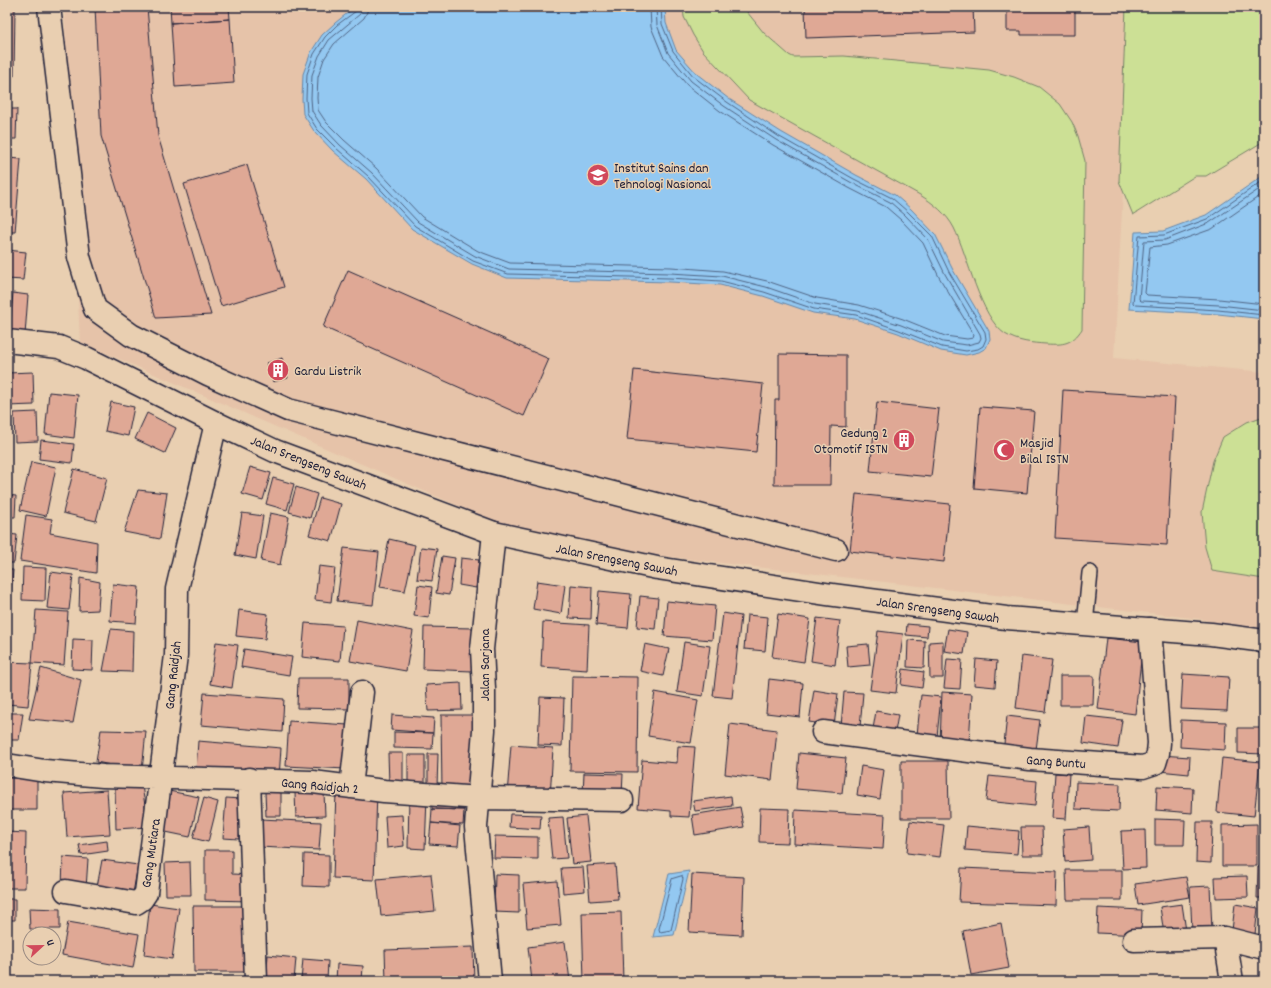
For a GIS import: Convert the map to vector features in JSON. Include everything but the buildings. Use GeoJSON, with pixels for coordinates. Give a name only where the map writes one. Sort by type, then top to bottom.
{"type":"FeatureCollection","features":[{"type":"Feature","properties":{"kind":"street"},"geometry":{"type":"LineString","coordinates":[[49,7],[79,257],[95,309],[131,335],[208,374],[288,410],[836,550]]}},
{"type":"Feature","properties":{"kind":"street","name":"Jalan Srengseng Sawah"},"geometry":{"type":"LineString","coordinates":[[7,341],[59,347],[92,361],[275,451],[494,533],[657,568],[765,585],[1006,618],[1211,634],[1264,642]]}},
{"type":"Feature","properties":{"kind":"street","name":"Gang Raidjah"},"geometry":{"type":"LineString","coordinates":[[160,777],[176,655],[177,589],[216,423]]}},
{"type":"Feature","properties":{"kind":"street","name":"Jalan Sarjana"},"geometry":{"type":"LineString","coordinates":[[490,981],[476,827],[484,730],[482,649],[494,533]]}},
{"type":"Feature","properties":{"kind":"street","name":"Gang Buntu"},"geometry":{"type":"LineString","coordinates":[[822,732],[1030,759],[1143,767],[1155,763],[1159,743],[1150,629]]}},
{"type":"Feature","properties":{"kind":"street"},"geometry":{"type":"LineString","coordinates":[[351,787],[362,692]]}},
{"type":"Feature","properties":{"kind":"street"},"geometry":{"type":"LineString","coordinates":[[7,765],[45,771],[103,776],[160,777]]}},
{"type":"Feature","properties":{"kind":"street","name":"Gang Raidjah 2"},"geometry":{"type":"LineString","coordinates":[[160,777],[313,782],[384,791],[479,798],[622,800]]}},
{"type":"Feature","properties":{"kind":"street","name":"Gang Mutiara"},"geometry":{"type":"LineString","coordinates":[[66,891],[136,903],[142,899],[146,893],[160,777]]}},
{"type":"Feature","properties":{"kind":"street"},"geometry":{"type":"LineString","coordinates":[[250,780],[256,981]]}},
{"type":"Feature","properties":{"kind":"street"},"geometry":{"type":"LineString","coordinates":[[1225,938],[1232,981]]}},
{"type":"Feature","properties":{"kind":"street"},"geometry":{"type":"LineString","coordinates":[[1134,940],[1225,938],[1264,948]]}},
{"type":"Feature","properties":{"kind":"lane"},"geometry":{"type":"LineString","coordinates":[[1085,624],[1090,573]]}},
{"type":"Feature","properties":{"kind":"shaded area","name":"Institut Sains dan Tehnologi Nasional"},"geometry":{"type":"Polygon","coordinates":[[[64,7],[1133,7],[1114,358],[1264,372],[1264,636],[1201,619],[542,542],[80,342],[64,7]]]}},
{"type":"Feature","properties":{"kind":"green space"},"geometry":{"type":"Polygon","coordinates":[[[683,7],[743,7],[764,33],[793,57],[844,56],[989,70],[1014,77],[1039,87],[1060,104],[1072,122],[1078,136],[1085,161],[1082,329],[1075,338],[1063,344],[1052,344],[1025,342],[1005,334],[996,326],[988,314],[975,285],[954,228],[944,214],[935,205],[920,195],[749,100],[703,51],[684,17],[683,7]]]}},
{"type":"Feature","properties":{"kind":"green space"},"geometry":{"type":"Polygon","coordinates":[[[1126,7],[1264,7],[1264,141],[1206,176],[1195,176],[1133,215],[1119,181],[1126,7]]]}},
{"type":"Feature","properties":{"kind":"green space"},"geometry":{"type":"Polygon","coordinates":[[[1264,416],[1264,579],[1212,571],[1205,547],[1202,512],[1213,461],[1223,437],[1247,422],[1264,416]]]}},
{"type":"Feature","properties":{"kind":"water"},"geometry":{"type":"Polygon","coordinates":[[[355,7],[665,7],[666,23],[676,50],[697,74],[729,99],[781,132],[856,175],[895,195],[935,234],[953,270],[989,331],[990,339],[986,348],[979,352],[966,355],[941,351],[898,333],[855,319],[813,313],[763,296],[720,285],[670,282],[507,278],[472,264],[412,229],[366,179],[333,151],[314,131],[303,114],[303,74],[311,52],[322,35],[355,7]]]}},
{"type":"Feature","properties":{"kind":"water"},"geometry":{"type":"Polygon","coordinates":[[[1264,175],[1264,319],[1218,314],[1129,309],[1135,232],[1163,231],[1206,215],[1264,175]]]}},
{"type":"Feature","properties":{"kind":"water"},"geometry":{"type":"Polygon","coordinates":[[[689,871],[674,935],[653,937],[669,874],[689,871]]]}},
{"type":"Feature","properties":{"kind":"place","name":"Institut Sains dan Tehnologi Nasional"},"geometry":{"type":"Point","coordinates":[598,175]}},
{"type":"Feature","properties":{"kind":"place","name":"Gardu Listrik"},"geometry":{"type":"Point","coordinates":[278,370]}},
{"type":"Feature","properties":{"kind":"place","name":"Gedung 2 Otomotif ISTN"},"geometry":{"type":"Point","coordinates":[904,440]}},
{"type":"Feature","properties":{"kind":"place","name":"Masjid Bilal ISTN"},"geometry":{"type":"Point","coordinates":[1004,450]}}]}
